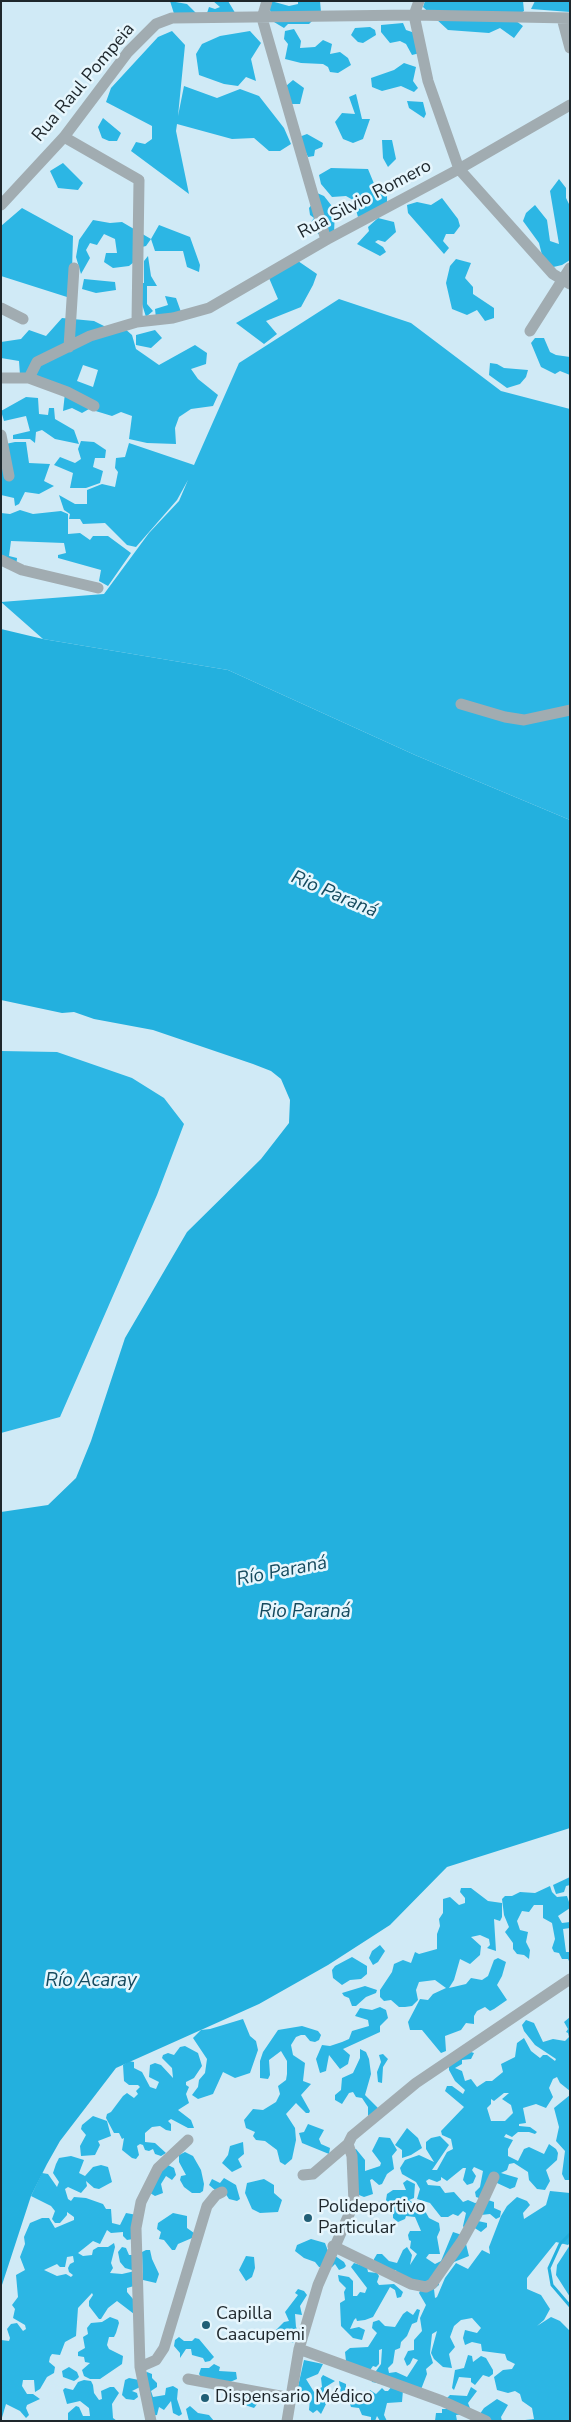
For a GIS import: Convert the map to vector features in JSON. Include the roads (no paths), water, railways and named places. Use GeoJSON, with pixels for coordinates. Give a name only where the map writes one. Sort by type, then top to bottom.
{"type":"FeatureCollection","features":[{"type":"Feature","properties":{"kind":"street"},"geometry":{"type":"LineString","coordinates":[[267,1],[262,18],[326,240]]}},
{"type":"Feature","properties":{"kind":"street"},"geometry":{"type":"LineString","coordinates":[[419,1],[414,15],[428,82],[459,169],[553,274],[566,283]]}},
{"type":"Feature","properties":{"kind":"street","name":"Rua Raul Pompeia"},"geometry":{"type":"LineString","coordinates":[[1,205],[64,137],[128,52],[156,24],[172,18],[414,15],[566,18]]}},
{"type":"Feature","properties":{"kind":"street"},"geometry":{"type":"LineString","coordinates":[[566,18],[570,48]]}},
{"type":"Feature","properties":{"kind":"street","name":"Rua Silvio Romero"},"geometry":{"type":"LineString","coordinates":[[29,378],[37,362],[90,336],[137,322],[173,318],[209,308],[326,240],[459,169],[570,105]]}},
{"type":"Feature","properties":{"kind":"street"},"geometry":{"type":"LineString","coordinates":[[64,137],[139,180],[137,322]]}},
{"type":"Feature","properties":{"kind":"street"},"geometry":{"type":"LineString","coordinates":[[69,347],[74,268]]}},
{"type":"Feature","properties":{"kind":"street"},"geometry":{"type":"LineString","coordinates":[[530,331],[566,283],[570,268]]}},
{"type":"Feature","properties":{"kind":"street"},"geometry":{"type":"LineString","coordinates":[[1,308],[24,319]]}},
{"type":"Feature","properties":{"kind":"street"},"geometry":{"type":"LineString","coordinates":[[1,378],[29,378],[94,406]]}},
{"type":"Feature","properties":{"kind":"street"},"geometry":{"type":"LineString","coordinates":[[2,440],[9,476]]}},
{"type":"Feature","properties":{"kind":"street"},"geometry":{"type":"LineString","coordinates":[[1,560],[39,574],[98,588]]}},
{"type":"Feature","properties":{"kind":"street"},"geometry":{"type":"LineString","coordinates":[[461,704],[505,717],[524,720],[570,710]]}},
{"type":"Feature","properties":{"kind":"street"},"geometry":{"type":"LineString","coordinates":[[303,2175],[313,2174],[348,2144],[352,2136],[416,2083],[570,1979]]}},
{"type":"Feature","properties":{"kind":"street"},"geometry":{"type":"LineString","coordinates":[[151,2421],[140,2367],[136,2228],[140,2202],[158,2168],[188,2140]]}},
{"type":"Feature","properties":{"kind":"street"},"geometry":{"type":"LineString","coordinates":[[287,2421],[299,2349],[318,2285],[354,2203],[352,2156],[348,2144]]}},
{"type":"Feature","properties":{"kind":"street"},"geometry":{"type":"LineString","coordinates":[[334,2246],[411,2284],[426,2287],[432,2284],[466,2234],[494,2177]]}},
{"type":"Feature","properties":{"kind":"street"},"geometry":{"type":"LineString","coordinates":[[140,2367],[156,2360],[164,2348],[207,2206],[216,2194],[222,2192]]}},
{"type":"Feature","properties":{"kind":"street"},"geometry":{"type":"LineString","coordinates":[[299,2349],[442,2401],[486,2421]]}},
{"type":"Feature","properties":{"kind":"street"},"geometry":{"type":"LineString","coordinates":[[188,2379],[290,2398]]}},
{"type":"Feature","properties":{"kind":"water","name":"Rio Paraná"},"geometry":{"type":"Polygon","coordinates":[[[1,629],[43,639],[228,670],[415,755],[570,820],[570,1828],[447,1867],[390,1925],[328,1965],[259,2004],[116,2068],[60,2141],[47,2164],[31,2196],[1,2288],[1,1512],[48,1505],[76,1478],[91,1441],[125,1338],[187,1232],[261,1159],[289,1123],[290,1100],[281,1079],[271,1071],[253,1064],[153,1030],[94,1019],[74,1012],[62,1013],[1,1000],[1,629]]]}},
{"type":"Feature","properties":{"kind":"waterway"},"geometry":{"type":"LineString","coordinates":[[570,2234],[560,2244],[549,2268],[552,2285],[570,2306]]}},
{"type":"Feature","properties":{"kind":"place","name":"Polideportivo Particular"},"geometry":{"type":"Point","coordinates":[308,2218]}},
{"type":"Feature","properties":{"kind":"place","name":"Capilla Caacupemi"},"geometry":{"type":"Point","coordinates":[206,2325]}},
{"type":"Feature","properties":{"kind":"place","name":"Dispensario Médico"},"geometry":{"type":"Point","coordinates":[205,2398]}},
{"type":"Feature","properties":{"kind":"water label","name":"Río Paraná"},"geometry":{"type":"Point","coordinates":[282,1572]}},
{"type":"Feature","properties":{"kind":"water label","name":"Río Acaray"},"geometry":{"type":"Point","coordinates":[91,1981]}}]}
